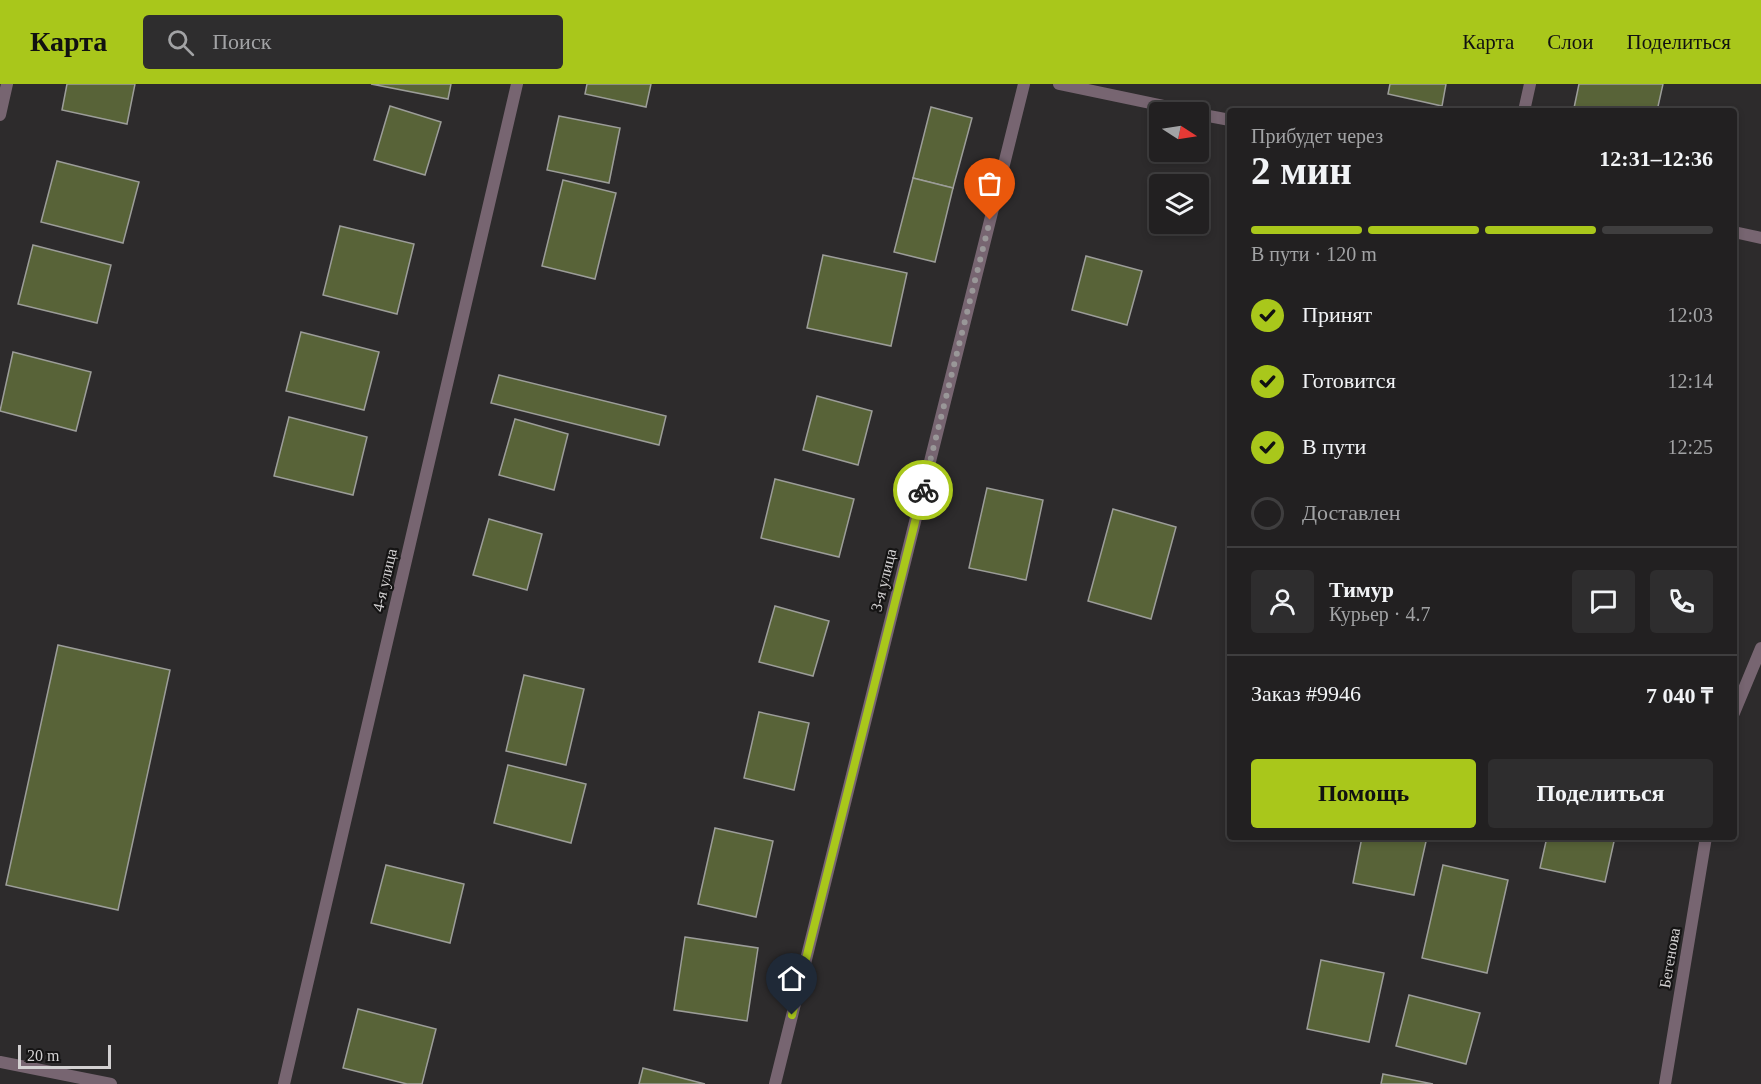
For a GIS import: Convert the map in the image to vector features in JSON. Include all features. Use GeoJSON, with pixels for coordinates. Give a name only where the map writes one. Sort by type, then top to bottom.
{"type":"FeatureCollection","features":[{"type":"Feature","properties":{"kind":"street"},"geometry":{"type":"LineString","coordinates":[[0,115],[7,84]]}},
{"type":"Feature","properties":{"kind":"street","name":"4-я улица"},"geometry":{"type":"LineString","coordinates":[[284,1084],[517,84]]}},
{"type":"Feature","properties":{"kind":"street","name":"3-я улица"},"geometry":{"type":"LineString","coordinates":[[775,1084],[1024,84]]}},
{"type":"Feature","properties":{"kind":"street"},"geometry":{"type":"LineString","coordinates":[[1059,84],[1149,103]]}},
{"type":"Feature","properties":{"kind":"street"},"geometry":{"type":"LineString","coordinates":[[1525,108],[1530,84]]}},
{"type":"Feature","properties":{"kind":"street"},"geometry":{"type":"LineString","coordinates":[[1209,116],[1227,119]]}},
{"type":"Feature","properties":{"kind":"street"},"geometry":{"type":"LineString","coordinates":[[1737,233],[1761,238]]}},
{"type":"Feature","properties":{"kind":"street"},"geometry":{"type":"LineString","coordinates":[[1737,706],[1761,648]]}},
{"type":"Feature","properties":{"kind":"street","name":"Бегенова"},"geometry":{"type":"LineString","coordinates":[[1665,1084],[1706,840]]}},
{"type":"Feature","properties":{"kind":"street"},"geometry":{"type":"LineString","coordinates":[[0,1062],[111,1084]]}},
{"type":"Feature","properties":{"kind":"building"},"geometry":{"type":"Polygon","coordinates":[[[67,84],[135,84],[127,124],[62,110],[67,84]]]}},
{"type":"Feature","properties":{"kind":"building"},"geometry":{"type":"Polygon","coordinates":[[[371,84],[451,84],[448,99],[371,84]]]}},
{"type":"Feature","properties":{"kind":"building"},"geometry":{"type":"Polygon","coordinates":[[[587,84],[651,84],[646,107],[585,94],[587,84]]]}},
{"type":"Feature","properties":{"kind":"building"},"geometry":{"type":"Polygon","coordinates":[[[1390,84],[1446,84],[1442,106],[1388,94],[1390,84]]]}},
{"type":"Feature","properties":{"kind":"building"},"geometry":{"type":"Polygon","coordinates":[[[1579,84],[1663,84],[1658,108],[1574,108],[1579,84]]]}},
{"type":"Feature","properties":{"kind":"building"},"geometry":{"type":"Polygon","coordinates":[[[390,106],[441,122],[425,175],[374,160],[390,106]]]}},
{"type":"Feature","properties":{"kind":"building"},"geometry":{"type":"Polygon","coordinates":[[[931,107],[972,118],[953,188],[913,178],[931,107]]]}},
{"type":"Feature","properties":{"kind":"building"},"geometry":{"type":"Polygon","coordinates":[[[559,116],[620,128],[609,183],[547,170],[559,116]]]}},
{"type":"Feature","properties":{"kind":"building"},"geometry":{"type":"Polygon","coordinates":[[[57,161],[139,182],[123,243],[41,222],[57,161]]]}},
{"type":"Feature","properties":{"kind":"building"},"geometry":{"type":"Polygon","coordinates":[[[913,178],[953,188],[935,262],[894,252],[913,178]]]}},
{"type":"Feature","properties":{"kind":"building"},"geometry":{"type":"Polygon","coordinates":[[[563,180],[616,193],[595,279],[542,266],[563,180]]]}},
{"type":"Feature","properties":{"kind":"building"},"geometry":{"type":"Polygon","coordinates":[[[340,226],[414,244],[397,314],[323,295],[340,226]]]}},
{"type":"Feature","properties":{"kind":"building"},"geometry":{"type":"Polygon","coordinates":[[[33,245],[111,265],[97,323],[18,304],[33,245]]]}},
{"type":"Feature","properties":{"kind":"building"},"geometry":{"type":"Polygon","coordinates":[[[823,255],[907,273],[891,346],[807,328],[823,255]]]}},
{"type":"Feature","properties":{"kind":"building"},"geometry":{"type":"Polygon","coordinates":[[[1086,256],[1142,271],[1127,325],[1072,310],[1086,256]]]}},
{"type":"Feature","properties":{"kind":"building"},"geometry":{"type":"Polygon","coordinates":[[[301,332],[379,352],[364,410],[286,391],[301,332]]]}},
{"type":"Feature","properties":{"kind":"building"},"geometry":{"type":"Polygon","coordinates":[[[13,352],[91,372],[76,431],[0,411],[13,352]]]}},
{"type":"Feature","properties":{"kind":"building"},"geometry":{"type":"Polygon","coordinates":[[[499,375],[666,416],[659,445],[491,403],[499,375]]]}},
{"type":"Feature","properties":{"kind":"building"},"geometry":{"type":"Polygon","coordinates":[[[817,396],[872,411],[858,465],[803,450],[817,396]]]}},
{"type":"Feature","properties":{"kind":"building"},"geometry":{"type":"Polygon","coordinates":[[[289,417],[367,437],[353,495],[274,476],[289,417]]]}},
{"type":"Feature","properties":{"kind":"building"},"geometry":{"type":"Polygon","coordinates":[[[515,419],[568,434],[554,490],[499,475],[515,419]]]}},
{"type":"Feature","properties":{"kind":"building"},"geometry":{"type":"Polygon","coordinates":[[[775,479],[854,499],[839,557],[761,538],[775,479]]]}},
{"type":"Feature","properties":{"kind":"building"},"geometry":{"type":"Polygon","coordinates":[[[987,488],[1043,500],[1026,580],[969,568],[987,488]]]}},
{"type":"Feature","properties":{"kind":"building"},"geometry":{"type":"Polygon","coordinates":[[[1113,509],[1176,527],[1151,619],[1088,601],[1113,509]]]}},
{"type":"Feature","properties":{"kind":"building"},"geometry":{"type":"Polygon","coordinates":[[[489,519],[542,534],[527,590],[473,575],[489,519]]]}},
{"type":"Feature","properties":{"kind":"building"},"geometry":{"type":"Polygon","coordinates":[[[775,606],[829,621],[813,676],[759,662],[775,606]]]}},
{"type":"Feature","properties":{"kind":"building"},"geometry":{"type":"Polygon","coordinates":[[[58,645],[170,670],[118,910],[6,885],[58,645]]]}},
{"type":"Feature","properties":{"kind":"building"},"geometry":{"type":"Polygon","coordinates":[[[524,675],[584,689],[566,765],[506,751],[524,675]]]}},
{"type":"Feature","properties":{"kind":"building"},"geometry":{"type":"Polygon","coordinates":[[[759,712],[809,723],[794,790],[744,778],[759,712]]]}},
{"type":"Feature","properties":{"kind":"building"},"geometry":{"type":"Polygon","coordinates":[[[508,765],[586,784],[571,843],[494,823],[508,765]]]}},
{"type":"Feature","properties":{"kind":"building"},"geometry":{"type":"Polygon","coordinates":[[[715,828],[773,841],[756,917],[698,904],[715,828]]]}},
{"type":"Feature","properties":{"kind":"building"},"geometry":{"type":"Polygon","coordinates":[[[1361,840],[1426,840],[1414,895],[1353,883],[1361,840]]]}},
{"type":"Feature","properties":{"kind":"building"},"geometry":{"type":"Polygon","coordinates":[[[1546,840],[1614,840],[1605,882],[1540,868],[1546,840]]]}},
{"type":"Feature","properties":{"kind":"building"},"geometry":{"type":"Polygon","coordinates":[[[386,865],[464,884],[450,943],[371,923],[386,865]]]}},
{"type":"Feature","properties":{"kind":"building"},"geometry":{"type":"Polygon","coordinates":[[[1443,865],[1508,880],[1487,973],[1422,958],[1443,865]]]}},
{"type":"Feature","properties":{"kind":"building"},"geometry":{"type":"Polygon","coordinates":[[[685,937],[758,948],[747,1021],[674,1010],[685,937]]]}},
{"type":"Feature","properties":{"kind":"building"},"geometry":{"type":"Polygon","coordinates":[[[1321,960],[1384,973],[1369,1042],[1307,1029],[1321,960]]]}},
{"type":"Feature","properties":{"kind":"building"},"geometry":{"type":"Polygon","coordinates":[[[1409,995],[1480,1013],[1466,1064],[1396,1046],[1409,995]]]}},
{"type":"Feature","properties":{"kind":"building"},"geometry":{"type":"Polygon","coordinates":[[[358,1009],[436,1029],[422,1084],[407,1084],[343,1068],[358,1009]]]}},
{"type":"Feature","properties":{"kind":"building"},"geometry":{"type":"Polygon","coordinates":[[[643,1068],[705,1084],[639,1084],[643,1068]]]}},
{"type":"Feature","properties":{"kind":"building"},"geometry":{"type":"Polygon","coordinates":[[[1383,1074],[1433,1084],[1381,1084],[1383,1074]]]}},
{"type":"Feature","properties":{"kind":"way so far"},"geometry":{"type":"LineString","coordinates":[[923,490],[990,220]]}},
{"type":"Feature","properties":{"kind":"route"},"geometry":{"type":"LineString","coordinates":[[792,1015],[923,490]]}}]}
